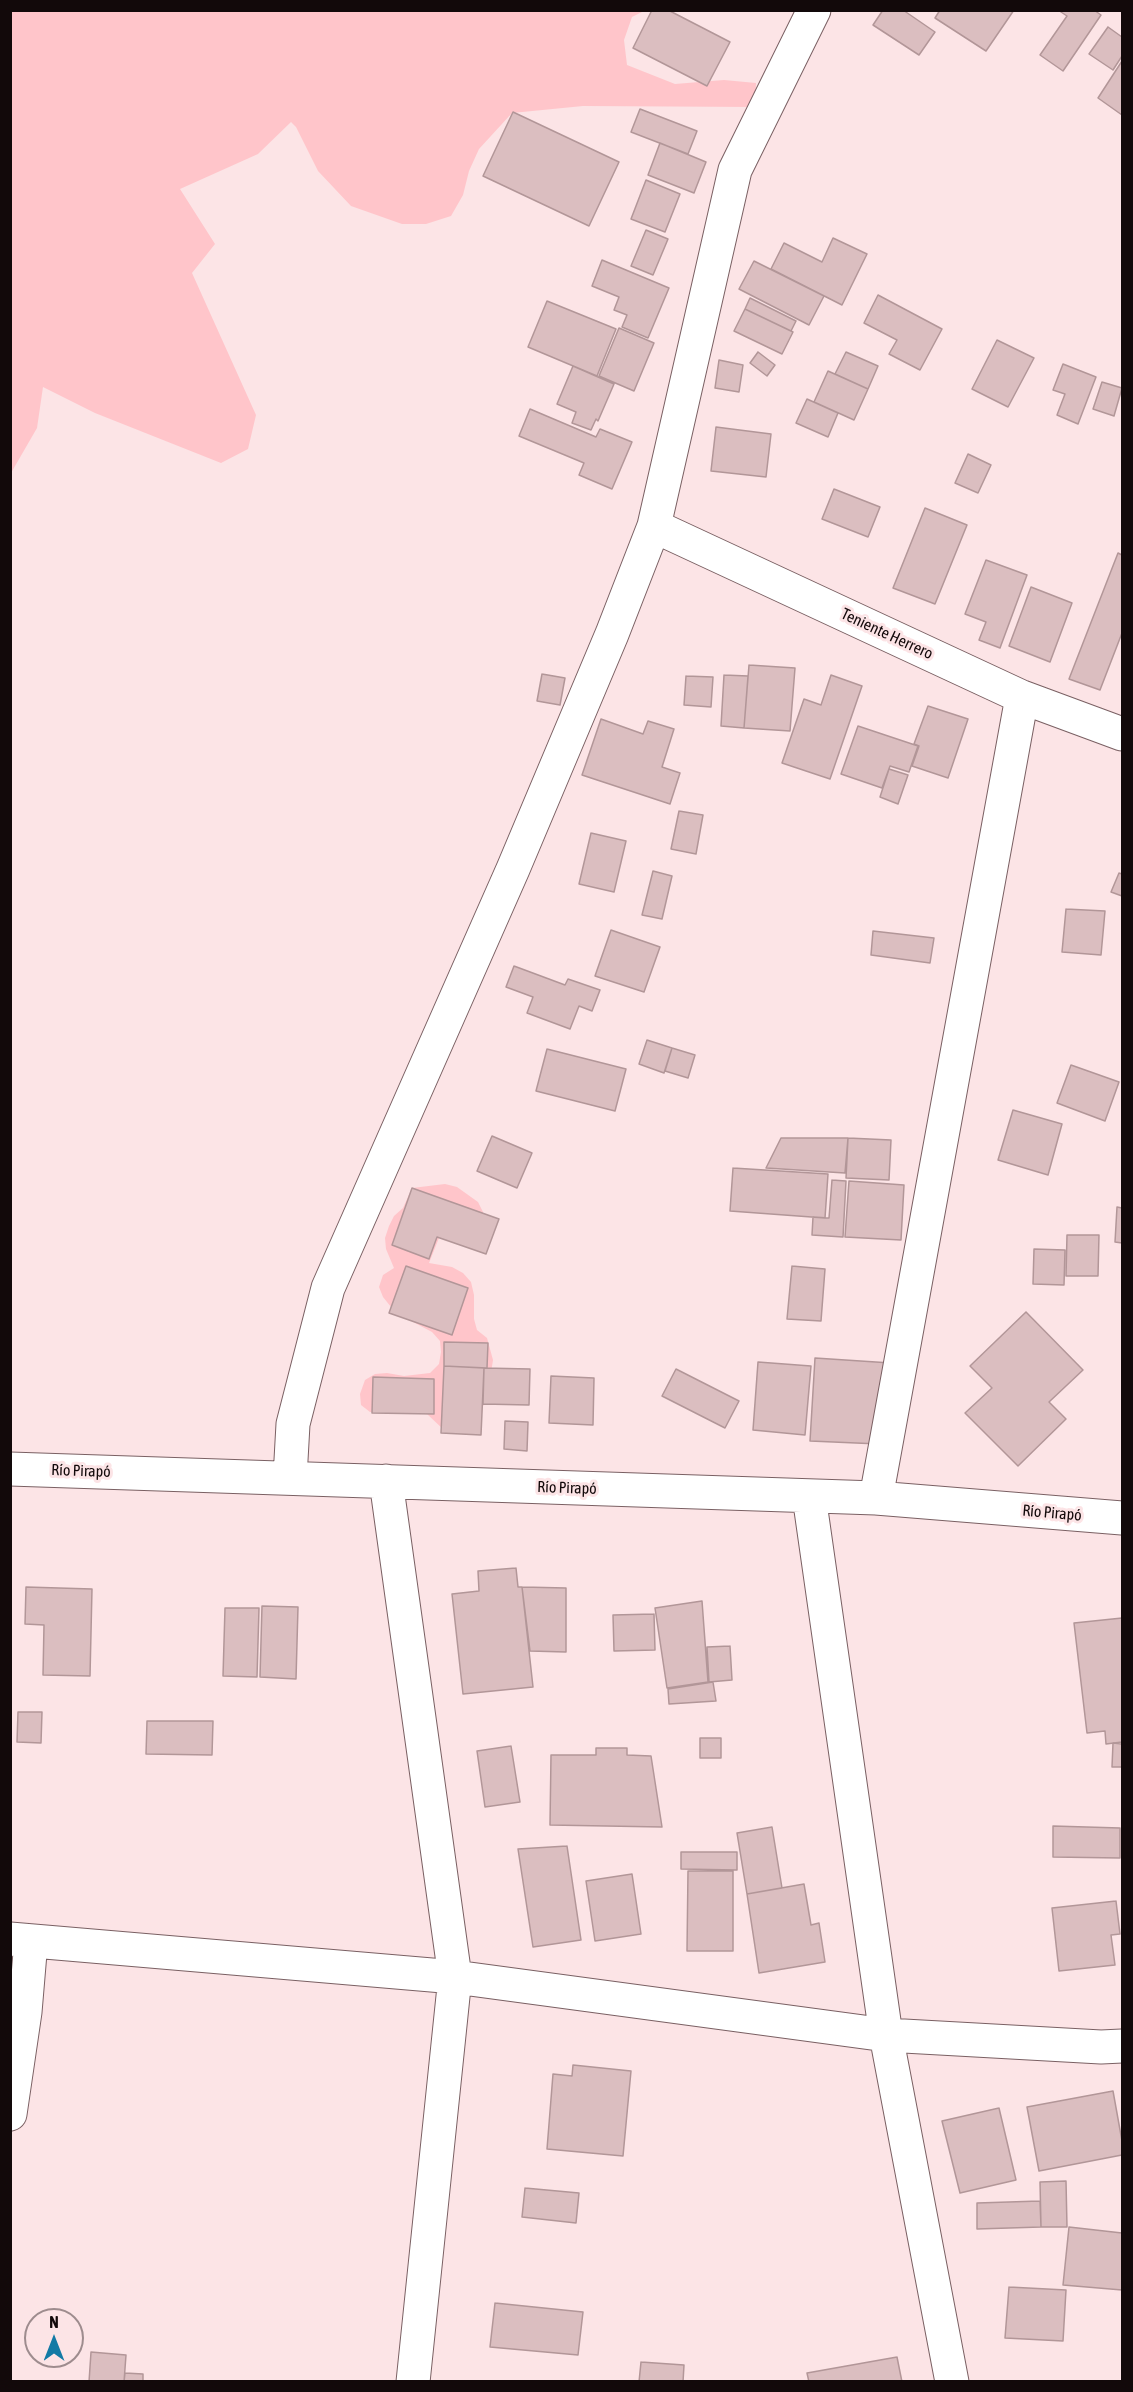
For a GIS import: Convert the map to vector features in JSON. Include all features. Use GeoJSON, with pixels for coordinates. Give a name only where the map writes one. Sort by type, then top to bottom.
{"type":"FeatureCollection","features":[{"type":"Feature","properties":{"kind":"street"},"geometry":{"type":"LineString","coordinates":[[290,1478],[293,1424],[328,1288],[513,870],[612,634],[654,526],[735,170],[814,10]]}},
{"type":"Feature","properties":{"kind":"street","name":"Teniente Herrero"},"geometry":{"type":"LineString","coordinates":[[654,526],[1022,697],[1122,734]]}},
{"type":"Feature","properties":{"kind":"street"},"geometry":{"type":"LineString","coordinates":[[876,1498],[1022,697]]}},
{"type":"Feature","properties":{"kind":"street","name":"Río Pirapó"},"geometry":{"type":"LineString","coordinates":[[10,1469],[876,1498],[1122,1518]]}},
{"type":"Feature","properties":{"kind":"street"},"geometry":{"type":"LineString","coordinates":[[386,1481],[455,1977],[413,2382]]}},
{"type":"Feature","properties":{"kind":"street"},"geometry":{"type":"LineString","coordinates":[[809,1496],[886,2035],[952,2382]]}},
{"type":"Feature","properties":{"kind":"street"},"geometry":{"type":"LineString","coordinates":[[10,2114],[25,2012],[21,1940],[455,1977],[886,2035],[1101,2047],[1122,2046]]}},
{"type":"Feature","properties":{"kind":"shaded area"},"geometry":{"type":"Polygon","coordinates":[[[11,11],[644,11],[632,17],[624,40],[627,65],[675,84],[724,80],[756,83],[755,107],[583,106],[512,113],[479,149],[469,171],[463,195],[451,216],[426,224],[402,224],[351,206],[318,171],[296,127],[291,122],[258,154],[180,189],[215,244],[192,273],[256,415],[248,449],[221,463],[95,413],[43,387],[37,428],[11,473],[11,11]]]}},
{"type":"Feature","properties":{"kind":"shaded area"},"geometry":{"type":"Polygon","coordinates":[[[445,1184],[457,1187],[478,1202],[483,1212],[484,1223],[464,1237],[439,1238],[429,1263],[452,1267],[463,1273],[471,1282],[477,1330],[487,1338],[493,1360],[487,1398],[476,1421],[444,1430],[427,1414],[370,1412],[361,1405],[360,1394],[365,1380],[375,1374],[387,1373],[404,1376],[430,1373],[439,1364],[440,1341],[432,1332],[400,1315],[383,1297],[379,1287],[383,1275],[394,1268],[386,1249],[385,1238],[394,1216],[403,1208],[412,1188],[445,1184]]]}},
{"type":"Feature","properties":{"kind":"building"},"geometry":{"type":"Polygon","coordinates":[[[652,10],[668,10],[730,42],[707,86],[633,48],[652,10]]]}},
{"type":"Feature","properties":{"kind":"building"},"geometry":{"type":"Polygon","coordinates":[[[883,10],[903,10],[935,32],[919,55],[873,25],[883,10]]]}},
{"type":"Feature","properties":{"kind":"building"},"geometry":{"type":"Polygon","coordinates":[[[940,10],[1014,10],[986,51],[935,18],[940,10]]]}},
{"type":"Feature","properties":{"kind":"building"},"geometry":{"type":"Polygon","coordinates":[[[1058,10],[1094,10],[1101,15],[1063,71],[1040,55],[1067,16],[1058,10]]]}},
{"type":"Feature","properties":{"kind":"building"},"geometry":{"type":"Polygon","coordinates":[[[1108,27],[1122,37],[1122,56],[1113,70],[1089,54],[1108,27]]]}},
{"type":"Feature","properties":{"kind":"building"},"geometry":{"type":"Polygon","coordinates":[[[1122,61],[1122,115],[1098,98],[1122,61]]]}},
{"type":"Feature","properties":{"kind":"building"},"geometry":{"type":"Polygon","coordinates":[[[640,109],[697,131],[688,154],[631,132],[640,109]]]}},
{"type":"Feature","properties":{"kind":"building"},"geometry":{"type":"Polygon","coordinates":[[[513,112],[619,162],[589,226],[483,176],[513,112]]]}},
{"type":"Feature","properties":{"kind":"building"},"geometry":{"type":"Polygon","coordinates":[[[660,143],[706,162],[694,193],[648,175],[660,143]]]}},
{"type":"Feature","properties":{"kind":"building"},"geometry":{"type":"Polygon","coordinates":[[[646,180],[680,194],[665,232],[631,219],[646,180]]]}},
{"type":"Feature","properties":{"kind":"building"},"geometry":{"type":"Polygon","coordinates":[[[646,230],[668,239],[653,275],[631,266],[646,230]]]}},
{"type":"Feature","properties":{"kind":"building"},"geometry":{"type":"Polygon","coordinates":[[[833,238],[867,254],[842,305],[771,269],[784,243],[822,262],[833,238]]]}},
{"type":"Feature","properties":{"kind":"building"},"geometry":{"type":"Polygon","coordinates":[[[602,260],[669,288],[648,338],[622,327],[627,315],[614,310],[619,297],[592,286],[602,260]]]}},
{"type":"Feature","properties":{"kind":"building"},"geometry":{"type":"Polygon","coordinates":[[[754,261],[824,296],[809,325],[739,289],[754,261]]]}},
{"type":"Feature","properties":{"kind":"building"},"geometry":{"type":"Polygon","coordinates":[[[878,295],[942,329],[920,370],[889,354],[897,340],[864,323],[878,295]]]}},
{"type":"Feature","properties":{"kind":"building"},"geometry":{"type":"Polygon","coordinates":[[[750,298],[796,321],[791,331],[745,309],[750,298]]]}},
{"type":"Feature","properties":{"kind":"building"},"geometry":{"type":"Polygon","coordinates":[[[547,301],[616,329],[597,376],[528,347],[547,301]]]}},
{"type":"Feature","properties":{"kind":"building"},"geometry":{"type":"Polygon","coordinates":[[[745,309],[793,332],[782,354],[734,331],[745,309]]]}},
{"type":"Feature","properties":{"kind":"building"},"geometry":{"type":"Polygon","coordinates":[[[619,328],[654,343],[634,391],[599,376],[619,328]]]}},
{"type":"Feature","properties":{"kind":"building"},"geometry":{"type":"Polygon","coordinates":[[[997,340],[1034,358],[1008,407],[972,389],[997,340]]]}},
{"type":"Feature","properties":{"kind":"building"},"geometry":{"type":"Polygon","coordinates":[[[758,352],[775,365],[767,376],[750,363],[758,352]]]}},
{"type":"Feature","properties":{"kind":"building"},"geometry":{"type":"Polygon","coordinates":[[[846,352],[878,366],[868,389],[835,374],[846,352]]]}},
{"type":"Feature","properties":{"kind":"building"},"geometry":{"type":"Polygon","coordinates":[[[719,360],[743,365],[739,392],[715,388],[719,360]]]}},
{"type":"Feature","properties":{"kind":"building"},"geometry":{"type":"Polygon","coordinates":[[[1063,364],[1096,377],[1078,424],[1057,415],[1065,394],[1053,390],[1063,364]]]}},
{"type":"Feature","properties":{"kind":"building"},"geometry":{"type":"Polygon","coordinates":[[[573,366],[614,384],[598,421],[596,419],[591,430],[572,423],[576,412],[557,404],[573,366]]]}},
{"type":"Feature","properties":{"kind":"building"},"geometry":{"type":"Polygon","coordinates":[[[828,371],[868,389],[854,420],[814,402],[828,371]]]}},
{"type":"Feature","properties":{"kind":"building"},"geometry":{"type":"Polygon","coordinates":[[[1102,382],[1122,388],[1114,416],[1093,409],[1102,382]]]}},
{"type":"Feature","properties":{"kind":"building"},"geometry":{"type":"Polygon","coordinates":[[[807,399],[838,413],[828,437],[796,423],[807,399]]]}},
{"type":"Feature","properties":{"kind":"building"},"geometry":{"type":"Polygon","coordinates":[[[530,409],[596,437],[600,429],[632,442],[612,489],[579,475],[584,463],[519,436],[530,409]]]}},
{"type":"Feature","properties":{"kind":"building"},"geometry":{"type":"Polygon","coordinates":[[[716,427],[771,434],[766,477],[711,471],[716,427]]]}},
{"type":"Feature","properties":{"kind":"building"},"geometry":{"type":"Polygon","coordinates":[[[968,454],[991,465],[978,493],[955,483],[968,454]]]}},
{"type":"Feature","properties":{"kind":"building"},"geometry":{"type":"Polygon","coordinates":[[[834,489],[880,507],[868,537],[822,519],[834,489]]]}},
{"type":"Feature","properties":{"kind":"building"},"geometry":{"type":"Polygon","coordinates":[[[925,508],[967,525],[935,604],[893,588],[925,508]]]}},
{"type":"Feature","properties":{"kind":"building"},"geometry":{"type":"Polygon","coordinates":[[[1118,553],[1122,555],[1122,633],[1100,690],[1069,679],[1118,553]]]}},
{"type":"Feature","properties":{"kind":"building"},"geometry":{"type":"Polygon","coordinates":[[[986,560],[1027,575],[1000,648],[979,640],[986,622],[965,614],[986,560]]]}},
{"type":"Feature","properties":{"kind":"building"},"geometry":{"type":"Polygon","coordinates":[[[1031,587],[1072,603],[1050,662],[1009,646],[1031,587]]]}},
{"type":"Feature","properties":{"kind":"building"},"geometry":{"type":"Polygon","coordinates":[[[749,665],[795,668],[790,731],[744,728],[749,665]]]}},
{"type":"Feature","properties":{"kind":"building"},"geometry":{"type":"Polygon","coordinates":[[[542,674],[565,678],[560,705],[537,701],[542,674]]]}},
{"type":"Feature","properties":{"kind":"building"},"geometry":{"type":"Polygon","coordinates":[[[724,675],[748,676],[744,728],[721,726],[724,675]]]}},
{"type":"Feature","properties":{"kind":"building"},"geometry":{"type":"Polygon","coordinates":[[[831,675],[862,686],[830,779],[782,763],[804,699],[821,705],[831,675]]]}},
{"type":"Feature","properties":{"kind":"building"},"geometry":{"type":"Polygon","coordinates":[[[686,676],[713,677],[711,707],[684,705],[686,676]]]}},
{"type":"Feature","properties":{"kind":"building"},"geometry":{"type":"Polygon","coordinates":[[[928,706],[968,719],[948,778],[912,766],[919,746],[914,744],[928,706]]]}},
{"type":"Feature","properties":{"kind":"building"},"geometry":{"type":"Polygon","coordinates":[[[601,719],[643,734],[648,721],[674,729],[662,767],[680,773],[670,804],[582,775],[601,719]]]}},
{"type":"Feature","properties":{"kind":"building"},"geometry":{"type":"Polygon","coordinates":[[[858,726],[918,746],[909,772],[890,766],[882,788],[841,774],[858,726]]]}},
{"type":"Feature","properties":{"kind":"building"},"geometry":{"type":"Polygon","coordinates":[[[889,769],[908,775],[898,804],[880,797],[889,769]]]}},
{"type":"Feature","properties":{"kind":"building"},"geometry":{"type":"Polygon","coordinates":[[[679,811],[703,815],[696,854],[671,849],[679,811]]]}},
{"type":"Feature","properties":{"kind":"building"},"geometry":{"type":"Polygon","coordinates":[[[591,833],[626,841],[614,892],[579,884],[591,833]]]}},
{"type":"Feature","properties":{"kind":"building"},"geometry":{"type":"Polygon","coordinates":[[[653,871],[672,876],[662,919],[642,915],[653,871]]]}},
{"type":"Feature","properties":{"kind":"building"},"geometry":{"type":"Polygon","coordinates":[[[1119,873],[1122,874],[1122,896],[1111,892],[1119,873]]]}},
{"type":"Feature","properties":{"kind":"building"},"geometry":{"type":"Polygon","coordinates":[[[1066,909],[1105,911],[1101,955],[1062,952],[1066,909]]]}},
{"type":"Feature","properties":{"kind":"building"},"geometry":{"type":"Polygon","coordinates":[[[611,930],[660,947],[644,992],[595,976],[611,930]]]}},
{"type":"Feature","properties":{"kind":"building"},"geometry":{"type":"Polygon","coordinates":[[[873,931],[934,938],[930,963],[871,955],[873,931]]]}},
{"type":"Feature","properties":{"kind":"building"},"geometry":{"type":"Polygon","coordinates":[[[514,966],[565,985],[568,979],[600,990],[592,1011],[579,1006],[570,1029],[527,1013],[533,997],[506,987],[514,966]]]}},
{"type":"Feature","properties":{"kind":"building"},"geometry":{"type":"Polygon","coordinates":[[[647,1040],[672,1048],[664,1073],[639,1064],[647,1040]]]}},
{"type":"Feature","properties":{"kind":"building"},"geometry":{"type":"Polygon","coordinates":[[[672,1048],[695,1055],[688,1078],[665,1071],[672,1048]]]}},
{"type":"Feature","properties":{"kind":"building"},"geometry":{"type":"Polygon","coordinates":[[[547,1049],[626,1069],[615,1111],[536,1091],[547,1049]]]}},
{"type":"Feature","properties":{"kind":"building"},"geometry":{"type":"Polygon","coordinates":[[[1071,1065],[1119,1082],[1105,1121],[1057,1103],[1071,1065]]]}},
{"type":"Feature","properties":{"kind":"building"},"geometry":{"type":"Polygon","coordinates":[[[1013,1110],[1062,1124],[1048,1175],[998,1160],[1013,1110]]]}},
{"type":"Feature","properties":{"kind":"building"},"geometry":{"type":"Polygon","coordinates":[[[492,1136],[532,1153],[517,1188],[477,1171],[492,1136]]]}},
{"type":"Feature","properties":{"kind":"building"},"geometry":{"type":"Polygon","coordinates":[[[781,1138],[848,1138],[845,1173],[766,1168],[781,1138]]]}},
{"type":"Feature","properties":{"kind":"building"},"geometry":{"type":"Polygon","coordinates":[[[848,1138],[891,1140],[889,1180],[846,1178],[848,1138]]]}},
{"type":"Feature","properties":{"kind":"building"},"geometry":{"type":"Polygon","coordinates":[[[733,1168],[828,1174],[825,1218],[730,1211],[733,1168]]]}},
{"type":"Feature","properties":{"kind":"building"},"geometry":{"type":"Polygon","coordinates":[[[832,1180],[846,1181],[843,1237],[812,1235],[813,1217],[829,1218],[832,1180]]]}},
{"type":"Feature","properties":{"kind":"building"},"geometry":{"type":"Polygon","coordinates":[[[849,1181],[904,1185],[901,1240],[845,1237],[849,1181]]]}},
{"type":"Feature","properties":{"kind":"building"},"geometry":{"type":"Polygon","coordinates":[[[412,1188],[499,1219],[486,1254],[437,1237],[429,1259],[392,1245],[412,1188]]]}},
{"type":"Feature","properties":{"kind":"building"},"geometry":{"type":"Polygon","coordinates":[[[1117,1207],[1122,1208],[1122,1243],[1115,1242],[1117,1207]]]}},
{"type":"Feature","properties":{"kind":"building"},"geometry":{"type":"Polygon","coordinates":[[[1067,1235],[1099,1235],[1098,1276],[1066,1276],[1067,1235]]]}},
{"type":"Feature","properties":{"kind":"building"},"geometry":{"type":"Polygon","coordinates":[[[1034,1249],[1065,1250],[1064,1285],[1033,1284],[1034,1249]]]}},
{"type":"Feature","properties":{"kind":"building"},"geometry":{"type":"Polygon","coordinates":[[[406,1266],[468,1288],[452,1335],[389,1313],[406,1266]]]}},
{"type":"Feature","properties":{"kind":"building"},"geometry":{"type":"Polygon","coordinates":[[[792,1266],[825,1269],[821,1321],[787,1319],[792,1266]]]}},
{"type":"Feature","properties":{"kind":"building"},"geometry":{"type":"Polygon","coordinates":[[[1026,1312],[1083,1370],[1049,1402],[1066,1419],[1018,1466],[965,1413],[992,1388],[970,1366],[1026,1312]]]}},
{"type":"Feature","properties":{"kind":"building"},"geometry":{"type":"Polygon","coordinates":[[[444,1342],[488,1343],[487,1368],[444,1366],[444,1342]]]}},
{"type":"Feature","properties":{"kind":"building"},"geometry":{"type":"Polygon","coordinates":[[[815,1358],[891,1363],[879,1444],[810,1441],[815,1358]]]}},
{"type":"Feature","properties":{"kind":"building"},"geometry":{"type":"Polygon","coordinates":[[[758,1362],[811,1366],[805,1435],[753,1430],[758,1362]]]}},
{"type":"Feature","properties":{"kind":"building"},"geometry":{"type":"Polygon","coordinates":[[[444,1366],[484,1368],[481,1435],[441,1433],[444,1366]]]}},
{"type":"Feature","properties":{"kind":"building"},"geometry":{"type":"Polygon","coordinates":[[[484,1368],[530,1369],[529,1405],[483,1404],[484,1368]]]}},
{"type":"Feature","properties":{"kind":"building"},"geometry":{"type":"Polygon","coordinates":[[[676,1369],[739,1401],[725,1428],[662,1396],[676,1369]]]}},
{"type":"Feature","properties":{"kind":"building"},"geometry":{"type":"Polygon","coordinates":[[[551,1376],[594,1378],[593,1425],[549,1423],[551,1376]]]}},
{"type":"Feature","properties":{"kind":"building"},"geometry":{"type":"Polygon","coordinates":[[[373,1377],[434,1379],[434,1414],[372,1413],[373,1377]]]}},
{"type":"Feature","properties":{"kind":"building"},"geometry":{"type":"Polygon","coordinates":[[[505,1421],[528,1422],[527,1451],[504,1449],[505,1421]]]}},
{"type":"Feature","properties":{"kind":"building"},"geometry":{"type":"Polygon","coordinates":[[[516,1568],[518,1587],[522,1587],[533,1687],[463,1694],[452,1594],[479,1591],[478,1571],[516,1568]]]}},
{"type":"Feature","properties":{"kind":"building"},"geometry":{"type":"Polygon","coordinates":[[[26,1587],[92,1589],[90,1676],[43,1675],[44,1625],[25,1624],[26,1587]]]}},
{"type":"Feature","properties":{"kind":"building"},"geometry":{"type":"Polygon","coordinates":[[[522,1587],[566,1588],[566,1652],[530,1651],[522,1587]]]}},
{"type":"Feature","properties":{"kind":"building"},"geometry":{"type":"Polygon","coordinates":[[[702,1601],[708,1682],[667,1688],[655,1608],[702,1601]]]}},
{"type":"Feature","properties":{"kind":"building"},"geometry":{"type":"Polygon","coordinates":[[[262,1606],[298,1607],[296,1679],[260,1677],[262,1606]]]}},
{"type":"Feature","properties":{"kind":"building"},"geometry":{"type":"Polygon","coordinates":[[[225,1608],[259,1608],[257,1677],[223,1676],[225,1608]]]}},
{"type":"Feature","properties":{"kind":"building"},"geometry":{"type":"Polygon","coordinates":[[[654,1614],[655,1650],[614,1651],[613,1615],[654,1614]]]}},
{"type":"Feature","properties":{"kind":"building"},"geometry":{"type":"Polygon","coordinates":[[[1122,1618],[1122,1742],[1106,1744],[1105,1731],[1087,1733],[1074,1623],[1122,1618]]]}},
{"type":"Feature","properties":{"kind":"building"},"geometry":{"type":"Polygon","coordinates":[[[730,1646],[732,1680],[709,1682],[707,1647],[730,1646]]]}},
{"type":"Feature","properties":{"kind":"building"},"geometry":{"type":"Polygon","coordinates":[[[713,1682],[716,1701],[669,1704],[668,1689],[713,1682]]]}},
{"type":"Feature","properties":{"kind":"building"},"geometry":{"type":"Polygon","coordinates":[[[18,1712],[42,1712],[41,1743],[17,1742],[18,1712]]]}},
{"type":"Feature","properties":{"kind":"building"},"geometry":{"type":"Polygon","coordinates":[[[147,1721],[213,1721],[212,1755],[146,1754],[147,1721]]]}},
{"type":"Feature","properties":{"kind":"building"},"geometry":{"type":"Polygon","coordinates":[[[700,1738],[721,1738],[721,1758],[700,1758],[700,1738]]]}},
{"type":"Feature","properties":{"kind":"building"},"geometry":{"type":"Polygon","coordinates":[[[1113,1743],[1122,1744],[1122,1767],[1112,1767],[1113,1743]]]}},
{"type":"Feature","properties":{"kind":"building"},"geometry":{"type":"Polygon","coordinates":[[[511,1746],[520,1802],[485,1807],[477,1751],[511,1746]]]}},
{"type":"Feature","properties":{"kind":"building"},"geometry":{"type":"Polygon","coordinates":[[[596,1748],[627,1748],[627,1755],[651,1756],[662,1827],[550,1825],[551,1755],[596,1755],[596,1748]]]}},
{"type":"Feature","properties":{"kind":"building"},"geometry":{"type":"Polygon","coordinates":[[[1053,1826],[1120,1828],[1120,1858],[1053,1857],[1053,1826]]]}},
{"type":"Feature","properties":{"kind":"building"},"geometry":{"type":"Polygon","coordinates":[[[772,1827],[782,1888],[747,1894],[737,1833],[772,1827]]]}},
{"type":"Feature","properties":{"kind":"building"},"geometry":{"type":"Polygon","coordinates":[[[567,1846],[581,1940],[533,1947],[518,1849],[567,1846]]]}},
{"type":"Feature","properties":{"kind":"building"},"geometry":{"type":"Polygon","coordinates":[[[681,1852],[737,1852],[737,1870],[681,1869],[681,1852]]]}},
{"type":"Feature","properties":{"kind":"building"},"geometry":{"type":"Polygon","coordinates":[[[688,1871],[733,1871],[733,1951],[687,1951],[688,1871]]]}},
{"type":"Feature","properties":{"kind":"building"},"geometry":{"type":"Polygon","coordinates":[[[632,1874],[641,1934],[595,1941],[586,1881],[632,1874]]]}},
{"type":"Feature","properties":{"kind":"building"},"geometry":{"type":"Polygon","coordinates":[[[804,1884],[811,1925],[819,1923],[825,1962],[759,1973],[747,1894],[804,1884]]]}},
{"type":"Feature","properties":{"kind":"building"},"geometry":{"type":"Polygon","coordinates":[[[1116,1901],[1120,1934],[1111,1935],[1115,1965],[1059,1971],[1052,1908],[1116,1901]]]}},
{"type":"Feature","properties":{"kind":"building"},"geometry":{"type":"Polygon","coordinates":[[[573,2065],[631,2071],[623,2156],[547,2149],[553,2074],[572,2076],[573,2065]]]}},
{"type":"Feature","properties":{"kind":"building"},"geometry":{"type":"Polygon","coordinates":[[[1113,2091],[1122,2141],[1122,2155],[1039,2171],[1027,2107],[1113,2091]]]}},
{"type":"Feature","properties":{"kind":"building"},"geometry":{"type":"Polygon","coordinates":[[[999,2108],[1016,2180],[960,2193],[942,2121],[999,2108]]]}},
{"type":"Feature","properties":{"kind":"building"},"geometry":{"type":"Polygon","coordinates":[[[1066,2181],[1067,2227],[1041,2227],[1040,2182],[1066,2181]]]}},
{"type":"Feature","properties":{"kind":"building"},"geometry":{"type":"Polygon","coordinates":[[[525,2188],[579,2193],[576,2223],[522,2217],[525,2188]]]}},
{"type":"Feature","properties":{"kind":"building"},"geometry":{"type":"Polygon","coordinates":[[[1040,2201],[1041,2227],[977,2229],[977,2203],[1040,2201]]]}},
{"type":"Feature","properties":{"kind":"building"},"geometry":{"type":"Polygon","coordinates":[[[1069,2227],[1122,2233],[1122,2290],[1063,2285],[1069,2227]]]}},
{"type":"Feature","properties":{"kind":"building"},"geometry":{"type":"Polygon","coordinates":[[[1009,2287],[1066,2290],[1063,2341],[1005,2338],[1009,2287]]]}},
{"type":"Feature","properties":{"kind":"building"},"geometry":{"type":"Polygon","coordinates":[[[495,2303],[583,2312],[578,2355],[490,2347],[495,2303]]]}},
{"type":"Feature","properties":{"kind":"building"},"geometry":{"type":"Polygon","coordinates":[[[91,2352],[126,2355],[124,2382],[89,2382],[91,2352]]]}},
{"type":"Feature","properties":{"kind":"building"},"geometry":{"type":"Polygon","coordinates":[[[897,2357],[902,2382],[809,2382],[807,2373],[897,2357]]]}},
{"type":"Feature","properties":{"kind":"building"},"geometry":{"type":"Polygon","coordinates":[[[641,2362],[684,2365],[683,2382],[639,2382],[641,2362]]]}},
{"type":"Feature","properties":{"kind":"building"},"geometry":{"type":"Polygon","coordinates":[[[125,2373],[143,2374],[143,2382],[124,2382],[125,2373]]]}}]}
